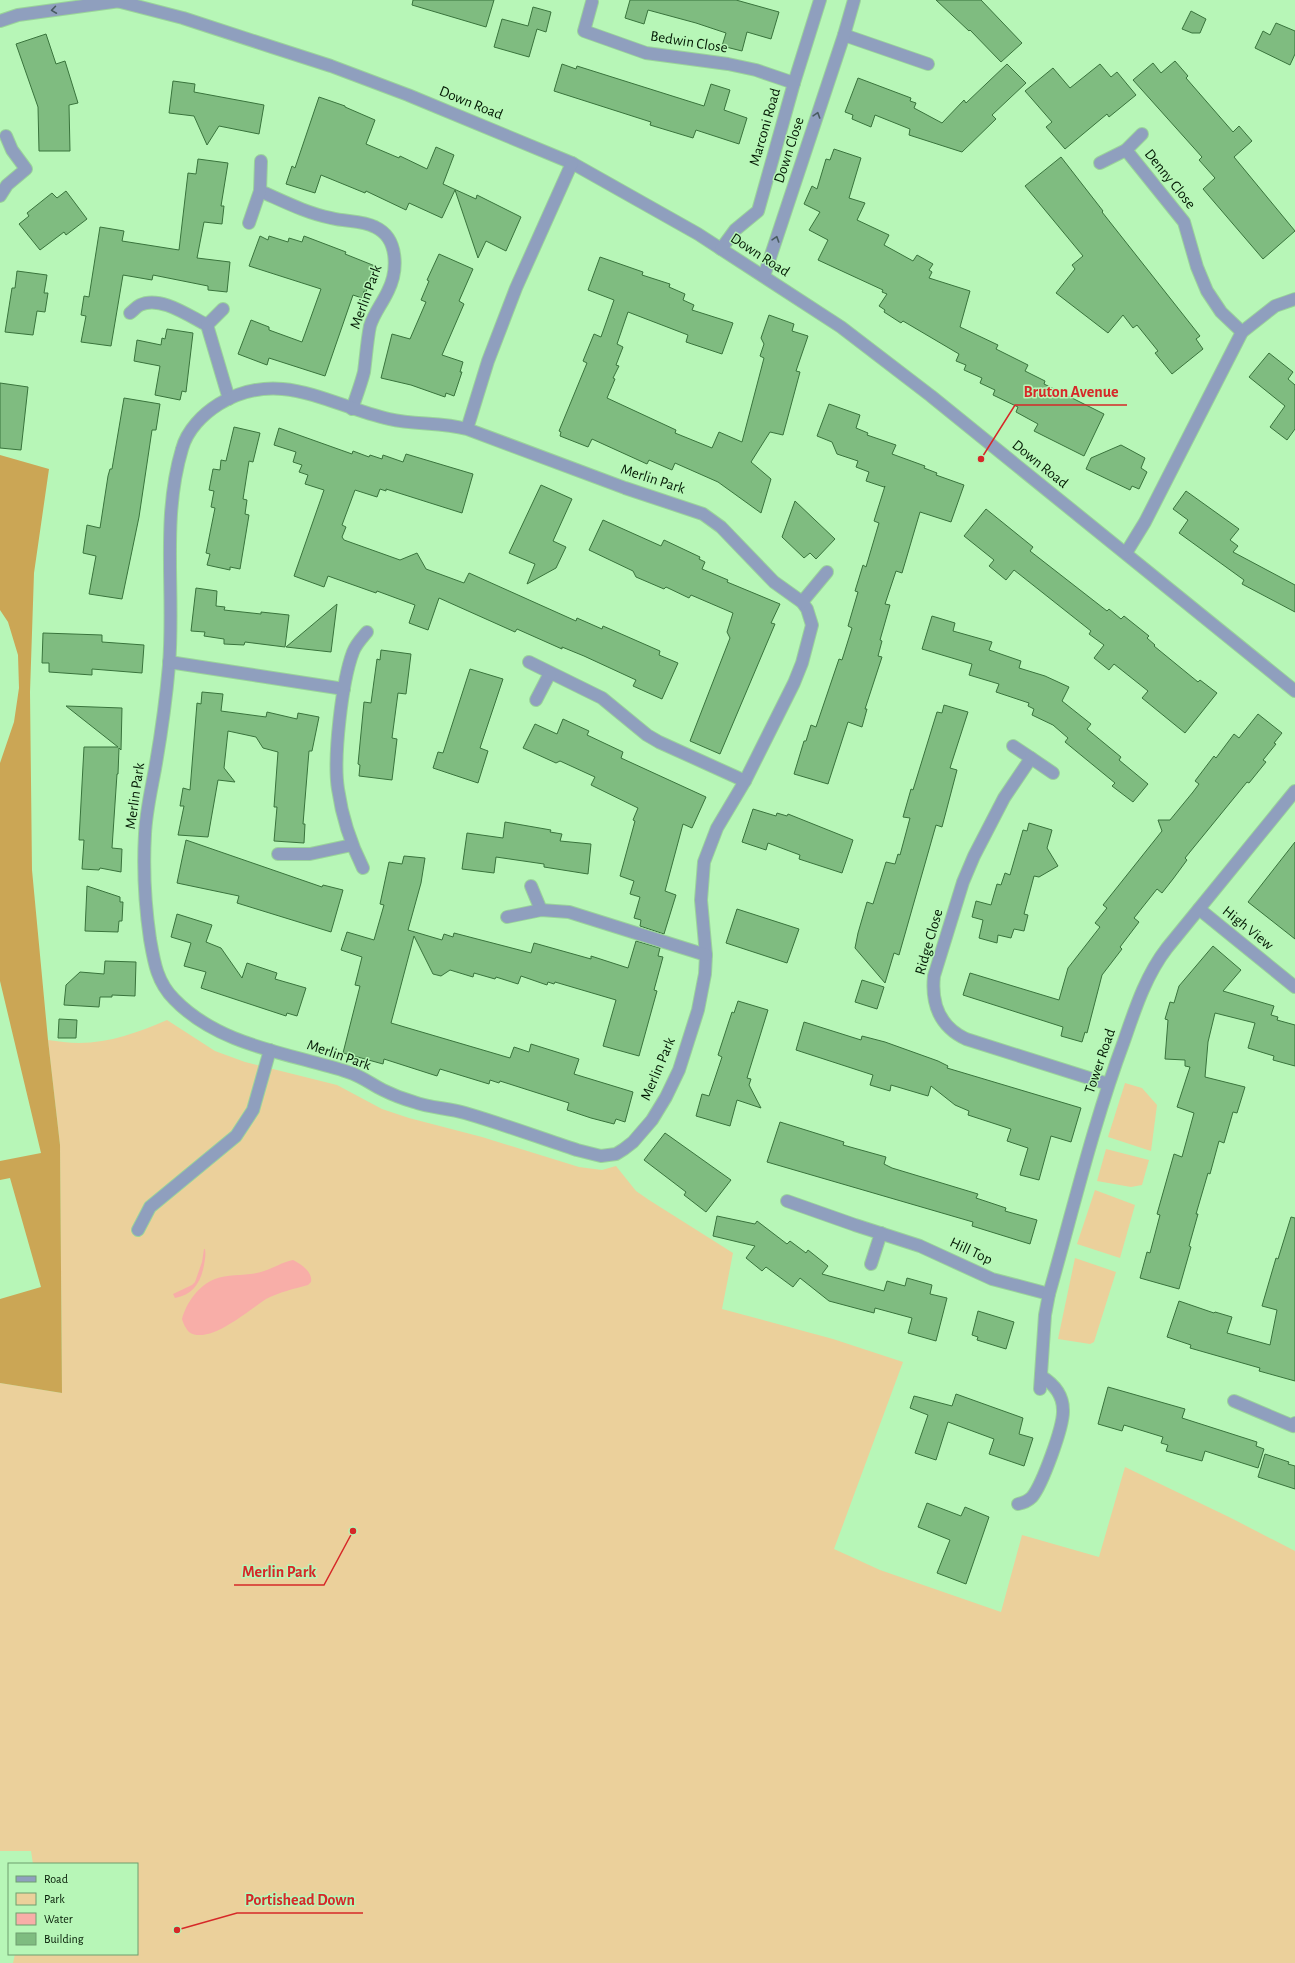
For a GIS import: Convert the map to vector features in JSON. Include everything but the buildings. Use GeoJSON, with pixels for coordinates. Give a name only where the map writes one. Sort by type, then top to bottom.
{"type":"FeatureCollection","features":[{"type":"Feature","properties":{"kind":"street","name":"Marconi Road"},"geometry":{"type":"LineString","coordinates":[[721,249],[735,230],[758,211],[794,83],[820,0]]}},
{"type":"Feature","properties":{"kind":"street","name":"Down Close"},"geometry":{"type":"LineString","coordinates":[[764,276],[844,35],[854,0]]}},
{"type":"Feature","properties":{"kind":"street","name":"Down Road"},"geometry":{"type":"LineString","coordinates":[[0,21],[18,15],[116,1],[183,18],[331,66],[408,95],[572,163],[655,209],[721,249],[841,327],[931,396],[1295,691]]}},
{"type":"Feature","properties":{"kind":"street","name":"Bedwin Close"},"geometry":{"type":"LineString","coordinates":[[592,2],[584,31],[646,52],[728,64],[756,70],[794,83]]}},
{"type":"Feature","properties":{"kind":"street"},"geometry":{"type":"LineString","coordinates":[[844,35],[928,64]]}},
{"type":"Feature","properties":{"kind":"street","name":"Denny Close"},"geometry":{"type":"LineString","coordinates":[[1100,163],[1126,150],[1142,134]]}},
{"type":"Feature","properties":{"kind":"street"},"geometry":{"type":"LineString","coordinates":[[0,196],[7,185],[26,169],[12,150],[6,136]]}},
{"type":"Feature","properties":{"kind":"street","name":"Denny Close"},"geometry":{"type":"LineString","coordinates":[[1126,150],[1184,222],[1197,267],[1207,291],[1221,312],[1242,332]]}},
{"type":"Feature","properties":{"kind":"street"},"geometry":{"type":"LineString","coordinates":[[250,223],[260,191],[261,162]]}},
{"type":"Feature","properties":{"kind":"street"},"geometry":{"type":"LineString","coordinates":[[467,429],[488,361],[516,288],[572,163]]}},
{"type":"Feature","properties":{"kind":"street","name":"Merlin Park"},"geometry":{"type":"LineString","coordinates":[[260,191],[324,216],[376,227],[386,234],[392,245],[395,264],[393,278],[388,291],[372,320],[364,372],[352,409]]}},
{"type":"Feature","properties":{"kind":"street"},"geometry":{"type":"LineString","coordinates":[[1126,553],[1145,522],[1242,332],[1275,306],[1295,299]]}},
{"type":"Feature","properties":{"kind":"street"},"geometry":{"type":"LineString","coordinates":[[130,313],[140,305],[150,302],[159,303],[207,325],[229,398]]}},
{"type":"Feature","properties":{"kind":"street"},"geometry":{"type":"LineString","coordinates":[[207,325],[223,309]]}},
{"type":"Feature","properties":{"kind":"street","name":"Merlin Park"},"geometry":{"type":"LineString","coordinates":[[289,388],[319,396],[352,409],[395,420],[441,423],[467,429],[625,488],[703,514],[726,531],[769,578],[802,602],[807,609],[812,625],[802,663],[784,703],[744,781],[717,828],[704,862],[701,900],[706,955],[705,974],[698,1010],[679,1070],[666,1097],[652,1120],[633,1142],[624,1149],[608,1156],[594,1155],[577,1150],[456,1110],[417,1103],[392,1094],[352,1073],[270,1050],[232,1037],[191,1014],[163,986],[156,970],[146,902],[145,832],[162,728],[169,662],[173,487],[183,445],[188,434],[210,410],[229,398],[258,390],[289,388]]}},
{"type":"Feature","properties":{"kind":"street"},"geometry":{"type":"LineString","coordinates":[[802,602],[827,572]]}},
{"type":"Feature","properties":{"kind":"street"},"geometry":{"type":"LineString","coordinates":[[363,868],[345,826],[338,788],[337,752],[344,689],[353,652],[367,632]]}},
{"type":"Feature","properties":{"kind":"street"},"geometry":{"type":"LineString","coordinates":[[169,662],[344,689]]}},
{"type":"Feature","properties":{"kind":"street"},"geometry":{"type":"LineString","coordinates":[[529,662],[602,698],[647,735],[659,742],[744,781]]}},
{"type":"Feature","properties":{"kind":"street"},"geometry":{"type":"LineString","coordinates":[[536,700],[550,673]]}},
{"type":"Feature","properties":{"kind":"street"},"geometry":{"type":"LineString","coordinates":[[1013,746],[1053,773]]}},
{"type":"Feature","properties":{"kind":"street","name":"Ridge Close"},"geometry":{"type":"LineString","coordinates":[[1031,758],[984,833],[963,882],[934,976],[934,1004],[945,1023],[954,1032],[966,1039],[1108,1084]]}},
{"type":"Feature","properties":{"kind":"street","name":"Tower Road"},"geometry":{"type":"LineString","coordinates":[[1040,1389],[1045,1315],[1049,1294],[1108,1084],[1133,1015],[1152,970],[1167,948],[1295,791]]}},
{"type":"Feature","properties":{"kind":"street"},"geometry":{"type":"LineString","coordinates":[[278,854],[310,854],[352,845]]}},
{"type":"Feature","properties":{"kind":"street"},"geometry":{"type":"LineString","coordinates":[[531,886],[541,910]]}},
{"type":"Feature","properties":{"kind":"street","name":"High View"},"geometry":{"type":"LineString","coordinates":[[1199,909],[1295,987]]}},
{"type":"Feature","properties":{"kind":"street"},"geometry":{"type":"LineString","coordinates":[[507,917],[541,910],[569,912],[706,955]]}},
{"type":"Feature","properties":{"kind":"street"},"geometry":{"type":"LineString","coordinates":[[138,1230],[150,1207],[236,1136],[253,1110],[270,1050]]}},
{"type":"Feature","properties":{"kind":"street","name":"Hill Top"},"geometry":{"type":"LineString","coordinates":[[787,1201],[920,1246],[992,1279],[1049,1294]]}},
{"type":"Feature","properties":{"kind":"street"},"geometry":{"type":"LineString","coordinates":[[872,1264],[881,1233]]}},
{"type":"Feature","properties":{"kind":"street"},"geometry":{"type":"LineString","coordinates":[[1018,1504],[1026,1502],[1037,1490],[1049,1461],[1063,1417],[1060,1394],[1051,1382],[1041,1376]]}},
{"type":"Feature","properties":{"kind":"street"},"geometry":{"type":"LineString","coordinates":[[1234,1401],[1294,1425]]}},
{"type":"Feature","properties":{"kind":"green space"},"geometry":{"type":"Polygon","coordinates":[[[167,1020],[215,1051],[245,1062],[337,1085],[382,1109],[409,1118],[482,1137],[579,1167],[602,1170],[616,1166],[636,1191],[733,1253],[722,1309],[833,1339],[903,1362],[834,1549],[880,1570],[1001,1612],[1022,1535],[1099,1557],[1125,1467],[1231,1518],[1295,1551],[1295,1963],[13,1963],[15,1955],[138,1955],[138,1863],[33,1863],[31,1851],[0,1851],[0,1383],[62,1393],[60,1145],[48,1040],[91,1043],[113,1039],[146,1029],[167,1020]]]}},
{"type":"Feature","properties":{"kind":"green space"},"geometry":{"type":"Polygon","coordinates":[[[1125,1083],[1142,1088],[1157,1105],[1151,1151],[1108,1137],[1125,1083]]]}},
{"type":"Feature","properties":{"kind":"green space"},"geometry":{"type":"Polygon","coordinates":[[[1106,1149],[1149,1160],[1142,1185],[1131,1187],[1097,1181],[1106,1149]]]}},
{"type":"Feature","properties":{"kind":"green space"},"geometry":{"type":"Polygon","coordinates":[[[1095,1190],[1135,1205],[1120,1258],[1077,1244],[1095,1190]]]}},
{"type":"Feature","properties":{"kind":"green space"},"geometry":{"type":"Polygon","coordinates":[[[1075,1258],[1116,1272],[1094,1342],[1090,1344],[1058,1339],[1075,1258]]]}},
{"type":"Feature","properties":{"kind":"shaded area"},"geometry":{"type":"Polygon","coordinates":[[[0,455],[49,469],[34,573],[30,692],[32,870],[48,1040],[60,1145],[62,1393],[0,1383],[0,1299],[41,1287],[10,1178],[0,1180],[0,1161],[41,1153],[0,981],[0,763],[14,722],[19,688],[18,655],[8,622],[0,610],[0,455]]]}},
{"type":"Feature","properties":{"kind":"water"},"geometry":{"type":"Polygon","coordinates":[[[204,1249],[204,1265],[201,1277],[191,1291],[175,1298],[173,1294],[195,1282],[202,1262],[204,1249]]]}},
{"type":"Feature","properties":{"kind":"water"},"geometry":{"type":"Polygon","coordinates":[[[293,1260],[303,1266],[310,1275],[311,1282],[308,1285],[266,1299],[240,1318],[218,1330],[207,1334],[197,1335],[189,1332],[182,1319],[184,1313],[194,1295],[209,1282],[220,1277],[258,1273],[293,1260]]]}},
{"type":"Feature","properties":{"kind":"place","name":"Bruton Avenue"},"geometry":{"type":"Point","coordinates":[981,459]}},
{"type":"Feature","properties":{"kind":"place","name":"Merlin Park"},"geometry":{"type":"Point","coordinates":[353,1531]}},
{"type":"Feature","properties":{"kind":"place","name":"Portishead Down"},"geometry":{"type":"Point","coordinates":[177,1930]}}]}
